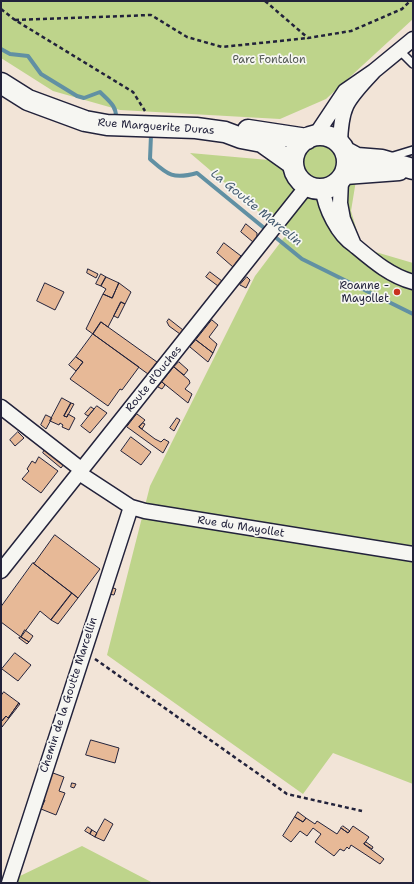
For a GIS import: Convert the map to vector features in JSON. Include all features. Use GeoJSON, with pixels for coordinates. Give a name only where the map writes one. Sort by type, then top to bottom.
{"type":"FeatureCollection","features":[{"type":"Feature","properties":{"kind":"main road","name":"Rue Marguerite Duras"},"geometry":{"type":"LineString","coordinates":[[1,83],[28,100],[85,121],[109,125],[196,128],[225,132],[241,138],[262,142],[293,164]]}},
{"type":"Feature","properties":{"kind":"main road","name":"Rue Marguerite Duras"},"geometry":{"type":"LineString","coordinates":[[225,132],[239,128],[311,137]]}},
{"type":"Feature","properties":{"kind":"main road"},"geometry":{"type":"LineString","coordinates":[[324,136],[333,138],[343,148],[357,158],[382,160],[413,169],[343,177],[330,188],[315,188],[297,176],[293,164],[296,149],[311,137],[324,136]]}},
{"type":"Feature","properties":{"kind":"main road"},"geometry":{"type":"LineString","coordinates":[[343,148],[348,160],[343,177]]}},
{"type":"Feature","properties":{"kind":"street"},"geometry":{"type":"LineString","coordinates":[[311,137],[345,91],[374,71],[413,39]]}},
{"type":"Feature","properties":{"kind":"street"},"geometry":{"type":"LineString","coordinates":[[343,148],[342,114],[346,104],[374,71]]}},
{"type":"Feature","properties":{"kind":"street"},"geometry":{"type":"LineString","coordinates":[[343,177],[342,211],[354,244]]}},
{"type":"Feature","properties":{"kind":"street"},"geometry":{"type":"LineString","coordinates":[[315,188],[324,200],[345,240],[354,244],[383,269],[413,282]]}},
{"type":"Feature","properties":{"kind":"street","name":"Route d'Ouches"},"geometry":{"type":"LineString","coordinates":[[1,571],[276,226],[315,188]]}},
{"type":"Feature","properties":{"kind":"street","name":"Rue du Mayollet"},"geometry":{"type":"LineString","coordinates":[[1,407],[80,472],[131,507],[145,511],[413,554]]}},
{"type":"Feature","properties":{"kind":"street","name":"Chemin de la Goutte Marcellin"},"geometry":{"type":"LineString","coordinates":[[9,883],[131,507]]}},
{"type":"Feature","properties":{"kind":"lane"},"geometry":{"type":"LineString","coordinates":[[400,51],[413,64]]}},
{"type":"Feature","properties":{"kind":"lane"},"geometry":{"type":"LineString","coordinates":[[382,160],[413,150]]}},
{"type":"Feature","properties":{"kind":"path"},"geometry":{"type":"LineString","coordinates":[[265,1],[308,38]]}},
{"type":"Feature","properties":{"kind":"path"},"geometry":{"type":"LineString","coordinates":[[15,20],[151,15],[187,37],[222,47],[308,38],[351,31],[402,9],[410,1]]}},
{"type":"Feature","properties":{"kind":"path"},"geometry":{"type":"LineString","coordinates":[[1,9],[15,20],[133,92],[144,109],[148,127]]}},
{"type":"Feature","properties":{"kind":"path"},"geometry":{"type":"LineString","coordinates":[[84,651],[287,794],[362,812]]}},
{"type":"Feature","properties":{"kind":"green space","name":"Parc Fontalon"},"geometry":{"type":"Polygon","coordinates":[[[1,1],[413,1],[413,19],[326,99],[280,119],[120,110],[53,91],[1,58],[1,1]]]}},
{"type":"Feature","properties":{"kind":"green space"},"geometry":{"type":"Polygon","coordinates":[[[317,144],[326,145],[333,150],[337,157],[338,166],[358,168],[351,211],[362,248],[413,263],[413,784],[333,753],[303,794],[107,655],[150,486],[255,276],[286,235],[190,153],[302,163],[307,150],[317,144]]]}},
{"type":"Feature","properties":{"kind":"green space"},"geometry":{"type":"Polygon","coordinates":[[[82,846],[153,883],[17,883],[20,876],[82,846]]]}},
{"type":"Feature","properties":{"kind":"building"},"geometry":{"type":"Polygon","coordinates":[[[246,224],[257,233],[257,237],[253,242],[241,232],[246,224]]]}},
{"type":"Feature","properties":{"kind":"building"},"geometry":{"type":"Polygon","coordinates":[[[224,243],[241,256],[233,267],[217,253],[224,243]]]}},
{"type":"Feature","properties":{"kind":"building"},"geometry":{"type":"Polygon","coordinates":[[[88,269],[98,274],[96,278],[87,273],[88,269]]]}},
{"type":"Feature","properties":{"kind":"building"},"geometry":{"type":"Polygon","coordinates":[[[210,272],[222,281],[218,286],[206,277],[210,272]]]}},
{"type":"Feature","properties":{"kind":"building"},"geometry":{"type":"Polygon","coordinates":[[[101,274],[106,277],[101,286],[96,284],[101,274]]]}},
{"type":"Feature","properties":{"kind":"building"},"geometry":{"type":"Polygon","coordinates":[[[106,277],[119,283],[112,298],[103,294],[106,289],[101,286],[106,277]]]}},
{"type":"Feature","properties":{"kind":"building"},"geometry":{"type":"Polygon","coordinates":[[[247,277],[250,280],[246,288],[240,285],[247,277]]]}},
{"type":"Feature","properties":{"kind":"building"},"geometry":{"type":"Polygon","coordinates":[[[45,283],[64,292],[55,310],[37,301],[45,283]]]}},
{"type":"Feature","properties":{"kind":"building"},"geometry":{"type":"Polygon","coordinates":[[[119,283],[131,292],[125,304],[121,302],[108,327],[101,322],[93,334],[86,329],[103,294],[112,298],[119,283]]]}},
{"type":"Feature","properties":{"kind":"building"},"geometry":{"type":"Polygon","coordinates":[[[121,302],[125,304],[118,318],[114,316],[121,302]]]}},
{"type":"Feature","properties":{"kind":"building"},"geometry":{"type":"Polygon","coordinates":[[[169,319],[183,330],[180,334],[169,326],[167,322],[169,319]]]}},
{"type":"Feature","properties":{"kind":"building"},"geometry":{"type":"Polygon","coordinates":[[[212,320],[218,325],[209,337],[217,344],[213,353],[196,340],[212,320]]]}},
{"type":"Feature","properties":{"kind":"building"},"geometry":{"type":"Polygon","coordinates":[[[101,322],[157,362],[148,374],[93,334],[101,322]]]}},
{"type":"Feature","properties":{"kind":"building"},"geometry":{"type":"Polygon","coordinates":[[[93,334],[139,367],[108,406],[70,379],[83,362],[76,357],[93,334]]]}},
{"type":"Feature","properties":{"kind":"building"},"geometry":{"type":"Polygon","coordinates":[[[196,340],[213,353],[208,362],[190,347],[196,340]]]}},
{"type":"Feature","properties":{"kind":"building"},"geometry":{"type":"Polygon","coordinates":[[[76,357],[83,362],[76,371],[69,365],[76,357]]]}},
{"type":"Feature","properties":{"kind":"building"},"geometry":{"type":"Polygon","coordinates":[[[179,362],[188,370],[184,375],[174,367],[179,362]]]}},
{"type":"Feature","properties":{"kind":"building"},"geometry":{"type":"Polygon","coordinates":[[[174,367],[189,380],[190,383],[185,389],[192,394],[188,403],[162,382],[174,367]]]}},
{"type":"Feature","properties":{"kind":"building"},"geometry":{"type":"Polygon","coordinates":[[[162,382],[165,385],[162,389],[158,387],[162,382]]]}},
{"type":"Feature","properties":{"kind":"building"},"geometry":{"type":"Polygon","coordinates":[[[62,398],[71,403],[64,416],[67,417],[68,414],[75,418],[69,430],[62,427],[63,425],[60,423],[59,425],[50,421],[62,398]]]}},
{"type":"Feature","properties":{"kind":"building"},"geometry":{"type":"Polygon","coordinates":[[[71,403],[74,404],[67,417],[64,416],[71,403]]]}},
{"type":"Feature","properties":{"kind":"building"},"geometry":{"type":"Polygon","coordinates":[[[97,406],[107,413],[90,433],[81,426],[97,406]]]}},
{"type":"Feature","properties":{"kind":"building"},"geometry":{"type":"Polygon","coordinates":[[[91,407],[94,409],[88,416],[85,414],[91,407]]]}},
{"type":"Feature","properties":{"kind":"building"},"geometry":{"type":"Polygon","coordinates":[[[137,414],[145,420],[139,427],[161,442],[164,439],[169,442],[163,453],[127,427],[137,414]]]}},
{"type":"Feature","properties":{"kind":"building"},"geometry":{"type":"Polygon","coordinates":[[[46,415],[52,418],[46,429],[41,425],[46,415]]]}},
{"type":"Feature","properties":{"kind":"building"},"geometry":{"type":"Polygon","coordinates":[[[177,418],[180,420],[174,431],[170,428],[177,418]]]}},
{"type":"Feature","properties":{"kind":"building"},"geometry":{"type":"Polygon","coordinates":[[[143,423],[145,424],[142,429],[139,427],[143,423]]]}},
{"type":"Feature","properties":{"kind":"building"},"geometry":{"type":"Polygon","coordinates":[[[18,432],[24,438],[15,446],[10,440],[18,432]]]}},
{"type":"Feature","properties":{"kind":"building"},"geometry":{"type":"Polygon","coordinates":[[[131,437],[151,452],[141,465],[121,451],[131,437]]]}},
{"type":"Feature","properties":{"kind":"building"},"geometry":{"type":"Polygon","coordinates":[[[45,449],[64,464],[61,468],[43,453],[45,449]]]}},
{"type":"Feature","properties":{"kind":"building"},"geometry":{"type":"Polygon","coordinates":[[[39,457],[58,471],[41,493],[22,479],[29,471],[27,469],[32,461],[35,463],[39,457]]]}},
{"type":"Feature","properties":{"kind":"building"},"geometry":{"type":"Polygon","coordinates":[[[55,535],[100,569],[78,598],[33,563],[55,535]]]}},
{"type":"Feature","properties":{"kind":"building"},"geometry":{"type":"Polygon","coordinates":[[[33,563],[72,593],[51,620],[40,611],[21,637],[1,622],[1,607],[33,563]]]}},
{"type":"Feature","properties":{"kind":"building"},"geometry":{"type":"Polygon","coordinates":[[[111,587],[116,589],[114,595],[109,594],[111,587]]]}},
{"type":"Feature","properties":{"kind":"building"},"geometry":{"type":"Polygon","coordinates":[[[72,593],[78,598],[58,624],[51,620],[72,593]]]}},
{"type":"Feature","properties":{"kind":"building"},"geometry":{"type":"Polygon","coordinates":[[[25,630],[33,636],[29,642],[21,637],[25,630]]]}},
{"type":"Feature","properties":{"kind":"building"},"geometry":{"type":"Polygon","coordinates":[[[21,637],[29,642],[27,644],[19,638],[21,637]]]}},
{"type":"Feature","properties":{"kind":"building"},"geometry":{"type":"Polygon","coordinates":[[[15,653],[31,665],[18,681],[2,669],[15,653]]]}},
{"type":"Feature","properties":{"kind":"building"},"geometry":{"type":"Polygon","coordinates":[[[4,692],[19,703],[8,718],[6,716],[1,722],[1,696],[4,692]]]}},
{"type":"Feature","properties":{"kind":"building"},"geometry":{"type":"Polygon","coordinates":[[[19,703],[20,704],[2,727],[1,722],[6,716],[8,718],[19,703]]]}},
{"type":"Feature","properties":{"kind":"building"},"geometry":{"type":"Polygon","coordinates":[[[91,740],[119,748],[115,763],[86,755],[91,740]]]}},
{"type":"Feature","properties":{"kind":"building"},"geometry":{"type":"Polygon","coordinates":[[[53,773],[64,777],[59,791],[65,793],[56,815],[41,809],[45,800],[43,799],[53,773]]]}},
{"type":"Feature","properties":{"kind":"building"},"geometry":{"type":"Polygon","coordinates":[[[72,783],[76,784],[74,788],[71,787],[72,783]]]}},
{"type":"Feature","properties":{"kind":"building"},"geometry":{"type":"Polygon","coordinates":[[[298,812],[306,818],[303,822],[295,817],[298,812]]]}},
{"type":"Feature","properties":{"kind":"building"},"geometry":{"type":"Polygon","coordinates":[[[295,817],[303,822],[306,818],[315,824],[317,821],[337,834],[341,828],[348,833],[353,826],[369,837],[364,844],[384,859],[380,864],[351,845],[349,849],[347,847],[344,851],[340,849],[334,856],[315,842],[321,834],[313,828],[307,836],[300,831],[291,842],[283,836],[295,817]]]}},
{"type":"Feature","properties":{"kind":"building"},"geometry":{"type":"Polygon","coordinates":[[[105,819],[113,824],[104,841],[95,837],[105,819]]]}},
{"type":"Feature","properties":{"kind":"building"},"geometry":{"type":"Polygon","coordinates":[[[343,826],[350,831],[348,833],[341,828],[343,826]]]}},
{"type":"Feature","properties":{"kind":"building"},"geometry":{"type":"Polygon","coordinates":[[[88,827],[92,830],[90,834],[85,831],[88,827]]]}},
{"type":"Feature","properties":{"kind":"building"},"geometry":{"type":"Polygon","coordinates":[[[92,830],[97,833],[95,837],[90,834],[92,830]]]}},
{"type":"Feature","properties":{"kind":"building"},"geometry":{"type":"Polygon","coordinates":[[[366,842],[373,847],[372,849],[364,844],[366,842]]]}},
{"type":"Feature","properties":{"kind":"waterway","name":"La Goutte Marcelin"},"geometry":{"type":"LineString","coordinates":[[1,49],[10,54],[28,56],[41,74],[77,96],[84,98],[100,92],[114,107],[116,119]]}},
{"type":"Feature","properties":{"kind":"waterway","name":"La Goutte Marcelin"},"geometry":{"type":"LineString","coordinates":[[149,134],[151,135],[150,159],[166,172],[176,176],[197,173],[302,259],[413,314]]}},
{"type":"Feature","properties":{"kind":"place","name":"Roanne - Mayollet"},"geometry":{"type":"Point","coordinates":[397,292]}}]}
